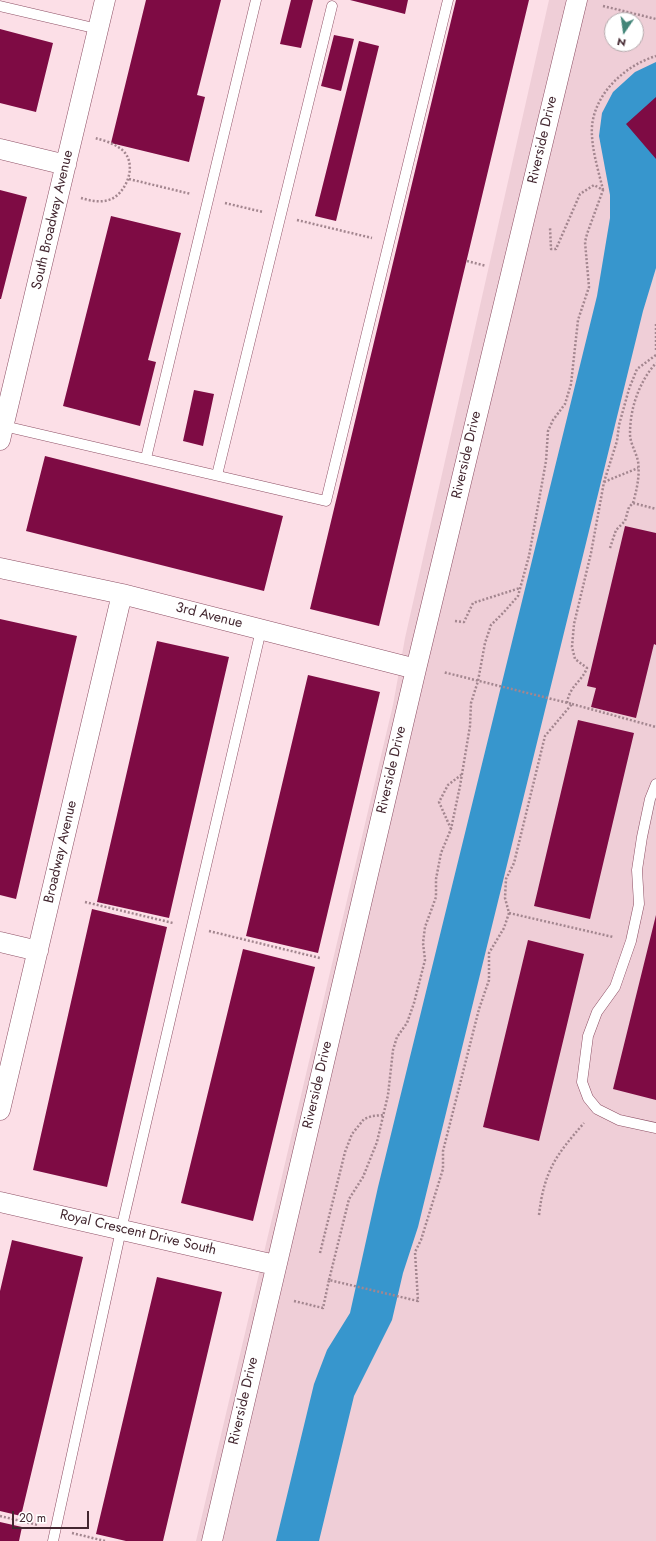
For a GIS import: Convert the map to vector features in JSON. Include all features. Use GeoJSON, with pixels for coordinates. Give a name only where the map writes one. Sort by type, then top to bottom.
{"type":"FeatureCollection","features":[{"type":"Feature","properties":{"kind":"street","name":"South Broadway Avenue"},"geometry":{"type":"LineString","coordinates":[[1,430],[60,192],[105,0]]}},
{"type":"Feature","properties":{"kind":"street","name":"Riverside Drive"},"geometry":{"type":"LineString","coordinates":[[212,1541],[275,1265],[416,669],[577,0]]}},
{"type":"Feature","properties":{"kind":"street"},"geometry":{"type":"LineString","coordinates":[[0,149],[66,165]]}},
{"type":"Feature","properties":{"kind":"street","name":"3rd Avenue"},"geometry":{"type":"LineString","coordinates":[[0,568],[122,594],[416,669]]}},
{"type":"Feature","properties":{"kind":"street","name":"Broadway Avenue"},"geometry":{"type":"LineString","coordinates":[[0,1110],[122,594]]}},
{"type":"Feature","properties":{"kind":"street"},"geometry":{"type":"LineString","coordinates":[[0,942],[38,951]]}},
{"type":"Feature","properties":{"kind":"street","name":"Royal Crescent Drive South"},"geometry":{"type":"LineString","coordinates":[[0,1202],[275,1265]]}},
{"type":"Feature","properties":{"kind":"lane"},"geometry":{"type":"LineString","coordinates":[[146,458],[256,0]]}},
{"type":"Feature","properties":{"kind":"lane"},"geometry":{"type":"LineString","coordinates":[[1,430],[146,458],[326,501],[448,0]]}},
{"type":"Feature","properties":{"kind":"lane"},"geometry":{"type":"LineString","coordinates":[[0,6],[98,29]]}},
{"type":"Feature","properties":{"kind":"lane"},"geometry":{"type":"LineString","coordinates":[[217,475],[332,6]]}},
{"type":"Feature","properties":{"kind":"lane"},"geometry":{"type":"LineString","coordinates":[[52,1541],[121,1230],[261,630]]}},
{"type":"Feature","properties":{"kind":"lane"},"geometry":{"type":"LineString","coordinates":[[656,784],[650,799],[642,837],[637,870],[639,904],[631,941],[615,987],[597,1012],[588,1036],[582,1082],[588,1098],[597,1109],[619,1120],[656,1128]]}},
{"type":"Feature","properties":{"kind":"path"},"geometry":{"type":"LineString","coordinates":[[603,6],[656,19]]}},
{"type":"Feature","properties":{"kind":"path"},"geometry":{"type":"LineString","coordinates":[[294,1302],[323,1308],[349,1199],[363,1177],[377,1142],[388,1095],[393,1050],[397,1037],[407,1023],[414,1003],[425,960],[423,943],[425,927],[436,896],[436,879],[441,853],[451,829],[470,726],[471,703],[478,681],[491,625],[518,596],[529,556],[546,461],[548,431],[553,420],[565,404],[571,384],[578,320],[589,287],[585,242],[603,190],[592,136],[594,120],[599,104],[607,90],[618,78],[630,67],[656,56]]}},
{"type":"Feature","properties":{"kind":"path"},"geometry":{"type":"LineString","coordinates":[[60,192],[96,202],[114,198],[129,179],[129,161],[122,149],[104,140],[74,133]]}},
{"type":"Feature","properties":{"kind":"path"},"geometry":{"type":"LineString","coordinates":[[550,227],[551,249],[556,249],[580,194],[594,185],[603,190]]}},
{"type":"Feature","properties":{"kind":"path"},"geometry":{"type":"LineString","coordinates":[[467,261],[486,266]]}},
{"type":"Feature","properties":{"kind":"path"},"geometry":{"type":"LineString","coordinates":[[656,324],[656,351]]}},
{"type":"Feature","properties":{"kind":"path"},"geometry":{"type":"LineString","coordinates":[[567,703],[569,692],[576,683],[582,679],[587,668],[575,659],[572,647],[574,624],[591,553],[604,482],[617,441],[619,425],[634,376],[637,369],[656,355]]}},
{"type":"Feature","properties":{"kind":"path"},"geometry":{"type":"LineString","coordinates":[[610,548],[616,530],[625,521],[629,507],[633,503],[639,479],[638,468],[630,435],[633,407],[644,376],[656,363]]}},
{"type":"Feature","properties":{"kind":"path"},"geometry":{"type":"LineString","coordinates":[[604,482],[638,468]]}},
{"type":"Feature","properties":{"kind":"path"},"geometry":{"type":"LineString","coordinates":[[633,503],[656,509]]}},
{"type":"Feature","properties":{"kind":"path"},"geometry":{"type":"LineString","coordinates":[[455,620],[464,622],[473,603],[520,588]]}},
{"type":"Feature","properties":{"kind":"path"},"geometry":{"type":"LineString","coordinates":[[443,672],[558,700],[656,727]]}},
{"type":"Feature","properties":{"kind":"path"},"geometry":{"type":"LineString","coordinates":[[329,1280],[418,1301],[414,1252],[421,1240],[443,1169],[445,1145],[479,1009],[489,980],[489,953],[504,928],[509,912],[505,898],[506,879],[514,863],[544,736],[572,704]]}},
{"type":"Feature","properties":{"kind":"path"},"geometry":{"type":"LineString","coordinates":[[451,829],[438,802],[448,785],[461,775]]}},
{"type":"Feature","properties":{"kind":"path"},"geometry":{"type":"LineString","coordinates":[[509,912],[631,941]]}},
{"type":"Feature","properties":{"kind":"path"},"geometry":{"type":"LineString","coordinates":[[539,1215],[541,1197],[549,1169],[562,1148],[597,1109]]}},
{"type":"Feature","properties":{"kind":"path"},"geometry":{"type":"LineString","coordinates":[[320,1253],[345,1152],[352,1134],[364,1119],[372,1116],[384,1115]]}},
{"type":"Feature","properties":{"kind":"shaded area"},"geometry":{"type":"Polygon","coordinates":[[[549,0],[656,0],[656,1541],[196,1541],[393,705],[405,638],[549,0]]]}},
{"type":"Feature","properties":{"kind":"water"},"geometry":{"type":"Polygon","coordinates":[[[656,62],[656,268],[643,311],[418,1227],[403,1273],[392,1320],[354,1396],[319,1541],[276,1541],[314,1384],[327,1350],[350,1313],[378,1187],[597,296],[610,218],[610,195],[599,136],[602,113],[613,92],[635,72],[656,62]]]}},
{"type":"Feature","properties":{"kind":"building"},"geometry":{"type":"Polygon","coordinates":[[[146,0],[221,0],[197,95],[205,97],[189,162],[111,143],[146,0]]]}},
{"type":"Feature","properties":{"kind":"building"},"geometry":{"type":"Polygon","coordinates":[[[291,0],[313,0],[301,48],[280,44],[291,0]]]}},
{"type":"Feature","properties":{"kind":"building"},"geometry":{"type":"Polygon","coordinates":[[[350,0],[408,0],[405,14],[350,0]]]}},
{"type":"Feature","properties":{"kind":"building"},"geometry":{"type":"Polygon","coordinates":[[[456,0],[529,0],[379,626],[310,609],[456,0]]]}},
{"type":"Feature","properties":{"kind":"building"},"geometry":{"type":"Polygon","coordinates":[[[0,29],[53,43],[36,112],[0,103],[0,29]]]}},
{"type":"Feature","properties":{"kind":"building"},"geometry":{"type":"Polygon","coordinates":[[[334,35],[354,39],[341,91],[321,86],[334,35]]]}},
{"type":"Feature","properties":{"kind":"building"},"geometry":{"type":"Polygon","coordinates":[[[359,41],[379,46],[336,221],[315,216],[359,41]]]}},
{"type":"Feature","properties":{"kind":"building"},"geometry":{"type":"Polygon","coordinates":[[[656,97],[656,159],[626,124],[656,97]]]}},
{"type":"Feature","properties":{"kind":"building"},"geometry":{"type":"Polygon","coordinates":[[[0,190],[27,197],[1,299],[0,299],[0,190]]]}},
{"type":"Feature","properties":{"kind":"building"},"geometry":{"type":"Polygon","coordinates":[[[111,216],[181,233],[148,360],[156,362],[140,426],[63,406],[111,216]]]}},
{"type":"Feature","properties":{"kind":"building"},"geometry":{"type":"Polygon","coordinates":[[[194,390],[214,394],[203,446],[183,441],[194,390]]]}},
{"type":"Feature","properties":{"kind":"building"},"geometry":{"type":"Polygon","coordinates":[[[45,456],[283,516],[264,591],[26,531],[45,456]]]}},
{"type":"Feature","properties":{"kind":"building"},"geometry":{"type":"Polygon","coordinates":[[[625,526],[656,533],[656,645],[654,644],[636,718],[591,707],[596,688],[587,686],[625,526]]]}},
{"type":"Feature","properties":{"kind":"building"},"geometry":{"type":"Polygon","coordinates":[[[0,619],[77,636],[16,899],[0,895],[0,619]]]}},
{"type":"Feature","properties":{"kind":"building"},"geometry":{"type":"Polygon","coordinates":[[[157,641],[229,657],[169,918],[97,902],[157,641]]]}},
{"type":"Feature","properties":{"kind":"building"},"geometry":{"type":"Polygon","coordinates":[[[308,675],[380,692],[318,953],[246,936],[308,675]]]}},
{"type":"Feature","properties":{"kind":"building"},"geometry":{"type":"Polygon","coordinates":[[[578,720],[634,733],[590,919],[534,906],[578,720]]]}},
{"type":"Feature","properties":{"kind":"building"},"geometry":{"type":"Polygon","coordinates":[[[92,909],[167,927],[107,1187],[33,1170],[92,909]]]}},
{"type":"Feature","properties":{"kind":"building"},"geometry":{"type":"Polygon","coordinates":[[[656,915],[656,1100],[613,1089],[656,915]]]}},
{"type":"Feature","properties":{"kind":"building"},"geometry":{"type":"Polygon","coordinates":[[[528,940],[584,954],[539,1141],[483,1127],[528,940]]]}},
{"type":"Feature","properties":{"kind":"building"},"geometry":{"type":"Polygon","coordinates":[[[243,949],[315,967],[253,1221],[181,1203],[243,949]]]}},
{"type":"Feature","properties":{"kind":"building"},"geometry":{"type":"Polygon","coordinates":[[[12,1240],[83,1257],[21,1516],[0,1511],[0,1291],[12,1240]]]}},
{"type":"Feature","properties":{"kind":"building"},"geometry":{"type":"Polygon","coordinates":[[[157,1277],[222,1292],[163,1541],[126,1541],[96,1534],[157,1277]]]}},
{"type":"Feature","properties":{"kind":"building"},"geometry":{"type":"Polygon","coordinates":[[[0,1522],[22,1527],[19,1541],[0,1541],[0,1522]]]}}]}
